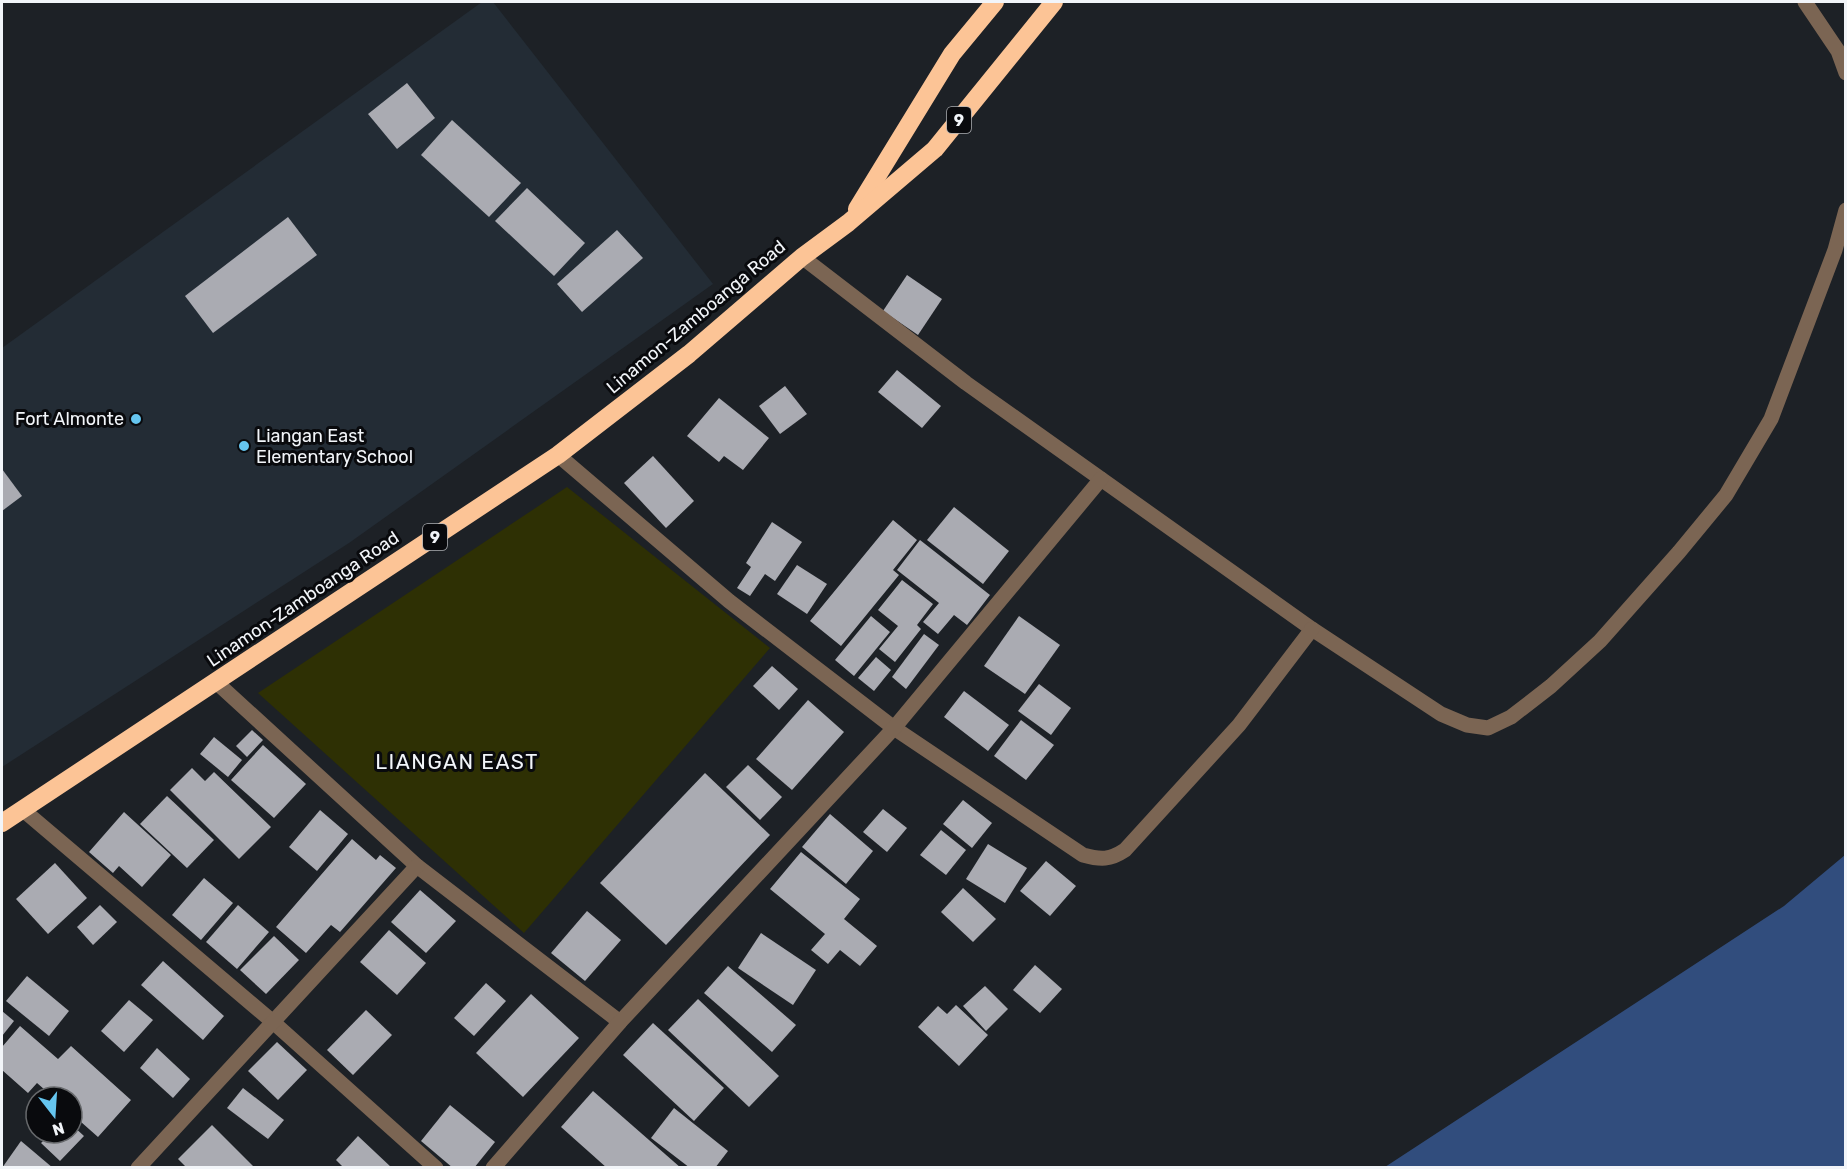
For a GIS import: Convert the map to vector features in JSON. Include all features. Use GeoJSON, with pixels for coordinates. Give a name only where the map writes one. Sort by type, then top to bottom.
{"type":"FeatureCollection","features":[{"type":"Feature","properties":{"kind":"highway","name":"Linamon-Zamboanga Road"},"geometry":{"type":"LineString","coordinates":[[848,223],[952,54],[995,2]]}},
{"type":"Feature","properties":{"kind":"highway","name":"Linamon-Zamboanga Road"},"geometry":{"type":"LineString","coordinates":[[2,823],[558,455],[689,354],[802,257],[848,223],[935,149],[1054,2]]}},
{"type":"Feature","properties":{"kind":"street"},"geometry":{"type":"LineString","coordinates":[[1805,2],[1838,51],[1845,73]]}},
{"type":"Feature","properties":{"kind":"street"},"geometry":{"type":"LineString","coordinates":[[802,257],[966,383],[1312,629],[1441,714],[1467,725],[1488,728],[1511,717],[1551,686],[1600,641],[1726,495],[1771,419],[1835,250],[1845,210]]}},
{"type":"Feature","properties":{"kind":"street"},"geometry":{"type":"LineString","coordinates":[[558,455],[729,601],[894,728],[1083,855],[1098,859],[1112,858],[1125,850],[1239,725],[1312,629]]}},
{"type":"Feature","properties":{"kind":"street"},"geometry":{"type":"LineString","coordinates":[[493,1167],[620,1022],[894,728],[1101,479]]}},
{"type":"Feature","properties":{"kind":"street"},"geometry":{"type":"LineString","coordinates":[[216,682],[417,866],[620,1022]]}},
{"type":"Feature","properties":{"kind":"street"},"geometry":{"type":"LineString","coordinates":[[22,809],[273,1022],[436,1167]]}},
{"type":"Feature","properties":{"kind":"street"},"geometry":{"type":"LineString","coordinates":[[138,1167],[417,866]]}},
{"type":"Feature","properties":{"kind":"shaded area","name":"Liangan East Elementary School"},"geometry":{"type":"Polygon","coordinates":[[[482,2],[493,2],[713,284],[349,543],[2,767],[2,348],[482,2]]]}},
{"type":"Feature","properties":{"kind":"shaded area"},"geometry":{"type":"Polygon","coordinates":[[[567,487],[770,648],[524,933],[258,693],[567,487]]]}},
{"type":"Feature","properties":{"kind":"water"},"geometry":{"type":"Polygon","coordinates":[[[1845,855],[1845,1167],[1385,1167],[1784,906],[1845,855]]]}},
{"type":"Feature","properties":{"kind":"building"},"geometry":{"type":"Polygon","coordinates":[[[407,83],[435,118],[397,149],[368,114],[407,83]]]}},
{"type":"Feature","properties":{"kind":"building"},"geometry":{"type":"Polygon","coordinates":[[[452,120],[521,183],[489,217],[421,155],[452,120]]]}},
{"type":"Feature","properties":{"kind":"building"},"geometry":{"type":"Polygon","coordinates":[[[527,188],[585,243],[554,276],[495,221],[527,188]]]}},
{"type":"Feature","properties":{"kind":"building"},"geometry":{"type":"Polygon","coordinates":[[[288,217],[317,255],[213,333],[185,296],[288,217]]]}},
{"type":"Feature","properties":{"kind":"building"},"geometry":{"type":"Polygon","coordinates":[[[617,230],[643,258],[582,312],[557,284],[617,230]]]}},
{"type":"Feature","properties":{"kind":"building"},"geometry":{"type":"Polygon","coordinates":[[[907,275],[942,299],[918,335],[883,311],[907,275]]]}},
{"type":"Feature","properties":{"kind":"building"},"geometry":{"type":"Polygon","coordinates":[[[897,370],[941,406],[922,428],[878,392],[897,370]]]}},
{"type":"Feature","properties":{"kind":"building"},"geometry":{"type":"Polygon","coordinates":[[[785,386],[807,414],[780,434],[759,406],[785,386]]]}},
{"type":"Feature","properties":{"kind":"building"},"geometry":{"type":"Polygon","coordinates":[[[719,398],[769,438],[743,470],[724,456],[719,462],[687,436],[719,398]]]}},
{"type":"Feature","properties":{"kind":"building"},"geometry":{"type":"Polygon","coordinates":[[[653,456],[694,501],[666,528],[624,483],[653,456]]]}},
{"type":"Feature","properties":{"kind":"building"},"geometry":{"type":"Polygon","coordinates":[[[2,469],[22,496],[2,511],[2,469]]]}},
{"type":"Feature","properties":{"kind":"building"},"geometry":{"type":"Polygon","coordinates":[[[954,507],[1009,551],[983,584],[927,540],[954,507]]]}},
{"type":"Feature","properties":{"kind":"building"},"geometry":{"type":"Polygon","coordinates":[[[893,520],[917,540],[893,570],[899,575],[841,646],[810,621],[893,520]]]}},
{"type":"Feature","properties":{"kind":"building"},"geometry":{"type":"Polygon","coordinates":[[[772,522],[802,542],[775,581],[765,574],[750,596],[737,588],[751,567],[746,563],[772,522]]]}},
{"type":"Feature","properties":{"kind":"building"},"geometry":{"type":"Polygon","coordinates":[[[920,540],[990,595],[967,625],[954,615],[938,634],[923,622],[939,603],[897,570],[920,540]]]}},
{"type":"Feature","properties":{"kind":"building"},"geometry":{"type":"Polygon","coordinates":[[[797,565],[827,584],[807,614],[777,594],[797,565]]]}},
{"type":"Feature","properties":{"kind":"building"},"geometry":{"type":"Polygon","coordinates":[[[902,580],[933,604],[917,625],[921,629],[895,662],[879,649],[898,626],[878,610],[902,580]]]}},
{"type":"Feature","properties":{"kind":"building"},"geometry":{"type":"Polygon","coordinates":[[[871,616],[890,632],[854,676],[835,660],[871,616]]]}},
{"type":"Feature","properties":{"kind":"building"},"geometry":{"type":"Polygon","coordinates":[[[1019,616],[1060,645],[1025,694],[984,666],[1019,616]]]}},
{"type":"Feature","properties":{"kind":"building"},"geometry":{"type":"Polygon","coordinates":[[[924,634],[939,645],[906,689],[892,677],[924,634]]]}},
{"type":"Feature","properties":{"kind":"building"},"geometry":{"type":"Polygon","coordinates":[[[876,657],[891,670],[874,691],[858,678],[876,657]]]}},
{"type":"Feature","properties":{"kind":"building"},"geometry":{"type":"Polygon","coordinates":[[[772,666],[798,689],[779,710],[753,686],[772,666]]]}},
{"type":"Feature","properties":{"kind":"building"},"geometry":{"type":"Polygon","coordinates":[[[1039,684],[1071,708],[1051,735],[1018,711],[1039,684]]]}},
{"type":"Feature","properties":{"kind":"building"},"geometry":{"type":"Polygon","coordinates":[[[964,691],[1009,725],[988,751],[944,717],[964,691]]]}},
{"type":"Feature","properties":{"kind":"building"},"geometry":{"type":"Polygon","coordinates":[[[808,700],[844,732],[792,790],[756,759],[808,700]]]}},
{"type":"Feature","properties":{"kind":"building"},"geometry":{"type":"Polygon","coordinates":[[[1021,720],[1054,745],[1026,780],[994,756],[1021,720]]]}},
{"type":"Feature","properties":{"kind":"building"},"geometry":{"type":"Polygon","coordinates":[[[252,730],[263,740],[247,757],[236,746],[252,730]]]}},
{"type":"Feature","properties":{"kind":"building"},"geometry":{"type":"Polygon","coordinates":[[[214,737],[242,760],[228,777],[200,754],[214,737]]]}},
{"type":"Feature","properties":{"kind":"building"},"geometry":{"type":"Polygon","coordinates":[[[263,745],[306,784],[274,818],[231,780],[263,745]]]}},
{"type":"Feature","properties":{"kind":"building"},"geometry":{"type":"Polygon","coordinates":[[[748,765],[782,797],[760,820],[726,787],[748,765]]]}},
{"type":"Feature","properties":{"kind":"building"},"geometry":{"type":"Polygon","coordinates":[[[192,768],[205,781],[214,772],[271,827],[239,859],[170,790],[192,768]]]}},
{"type":"Feature","properties":{"kind":"building"},"geometry":{"type":"Polygon","coordinates":[[[705,773],[770,835],[666,945],[600,883],[705,773]]]}},
{"type":"Feature","properties":{"kind":"building"},"geometry":{"type":"Polygon","coordinates":[[[167,796],[214,840],[187,868],[140,824],[167,796]]]}},
{"type":"Feature","properties":{"kind":"building"},"geometry":{"type":"Polygon","coordinates":[[[963,800],[992,823],[972,848],[943,824],[963,800]]]}},
{"type":"Feature","properties":{"kind":"building"},"geometry":{"type":"Polygon","coordinates":[[[883,809],[907,828],[887,852],[863,832],[883,809]]]}},
{"type":"Feature","properties":{"kind":"building"},"geometry":{"type":"Polygon","coordinates":[[[320,810],[348,834],[317,871],[289,847],[320,810]]]}},
{"type":"Feature","properties":{"kind":"building"},"geometry":{"type":"Polygon","coordinates":[[[124,812],[171,855],[142,887],[119,866],[113,873],[89,852],[124,812]]]}},
{"type":"Feature","properties":{"kind":"building"},"geometry":{"type":"Polygon","coordinates":[[[830,814],[873,851],[846,884],[802,847],[830,814]]]}},
{"type":"Feature","properties":{"kind":"building"},"geometry":{"type":"Polygon","coordinates":[[[941,830],[966,850],[946,875],[920,855],[941,830]]]}},
{"type":"Feature","properties":{"kind":"building"},"geometry":{"type":"Polygon","coordinates":[[[352,839],[376,860],[380,855],[396,868],[340,932],[331,925],[306,953],[276,927],[352,839]]]}},
{"type":"Feature","properties":{"kind":"building"},"geometry":{"type":"Polygon","coordinates":[[[988,844],[1027,868],[1005,903],[966,879],[988,844]]]}},
{"type":"Feature","properties":{"kind":"building"},"geometry":{"type":"Polygon","coordinates":[[[801,852],[860,899],[844,919],[877,946],[860,966],[840,950],[828,964],[811,950],[825,934],[770,889],[801,852]]]}},
{"type":"Feature","properties":{"kind":"building"},"geometry":{"type":"Polygon","coordinates":[[[1046,861],[1076,886],[1050,916],[1020,891],[1046,861]]]}},
{"type":"Feature","properties":{"kind":"building"},"geometry":{"type":"Polygon","coordinates":[[[55,863],[87,898],[48,934],[16,899],[55,863]]]}},
{"type":"Feature","properties":{"kind":"building"},"geometry":{"type":"Polygon","coordinates":[[[204,878],[233,903],[201,940],[172,915],[204,878]]]}},
{"type":"Feature","properties":{"kind":"building"},"geometry":{"type":"Polygon","coordinates":[[[963,888],[996,919],[973,942],[941,912],[963,888]]]}},
{"type":"Feature","properties":{"kind":"building"},"geometry":{"type":"Polygon","coordinates":[[[420,890],[456,921],[426,953],[391,922],[420,890]]]}},
{"type":"Feature","properties":{"kind":"building"},"geometry":{"type":"Polygon","coordinates":[[[100,905],[117,922],[93,945],[77,927],[100,905]]]}},
{"type":"Feature","properties":{"kind":"building"},"geometry":{"type":"Polygon","coordinates":[[[238,905],[269,932],[237,969],[206,942],[238,905]]]}},
{"type":"Feature","properties":{"kind":"building"},"geometry":{"type":"Polygon","coordinates":[[[587,911],[621,940],[585,981],[551,953],[587,911]]]}},
{"type":"Feature","properties":{"kind":"building"},"geometry":{"type":"Polygon","coordinates":[[[389,930],[426,963],[397,995],[360,962],[389,930]]]}},
{"type":"Feature","properties":{"kind":"building"},"geometry":{"type":"Polygon","coordinates":[[[761,933],[816,970],[793,1005],[738,968],[761,933]]]}},
{"type":"Feature","properties":{"kind":"building"},"geometry":{"type":"Polygon","coordinates":[[[274,936],[299,960],[266,994],[240,970],[274,936]]]}},
{"type":"Feature","properties":{"kind":"building"},"geometry":{"type":"Polygon","coordinates":[[[163,961],[224,1016],[203,1040],[141,985],[163,961]]]}},
{"type":"Feature","properties":{"kind":"building"},"geometry":{"type":"Polygon","coordinates":[[[1035,965],[1062,989],[1040,1013],[1013,990],[1035,965]]]}},
{"type":"Feature","properties":{"kind":"building"},"geometry":{"type":"Polygon","coordinates":[[[728,966],[796,1025],[772,1052],[704,993],[728,966]]]}},
{"type":"Feature","properties":{"kind":"building"},"geometry":{"type":"Polygon","coordinates":[[[27,976],[69,1011],[49,1036],[6,1001],[27,976]]]}},
{"type":"Feature","properties":{"kind":"building"},"geometry":{"type":"Polygon","coordinates":[[[486,983],[506,1001],[474,1036],[454,1018],[486,983]]]}},
{"type":"Feature","properties":{"kind":"building"},"geometry":{"type":"Polygon","coordinates":[[[985,986],[1008,1009],[986,1031],[963,1006],[985,986]]]}},
{"type":"Feature","properties":{"kind":"building"},"geometry":{"type":"Polygon","coordinates":[[[531,994],[579,1038],[523,1097],[476,1053],[531,994]]]}},
{"type":"Feature","properties":{"kind":"building"},"geometry":{"type":"Polygon","coordinates":[[[698,999],[779,1076],[749,1107],[668,1030],[698,999]]]}},
{"type":"Feature","properties":{"kind":"building"},"geometry":{"type":"Polygon","coordinates":[[[129,1000],[153,1020],[124,1052],[101,1031],[129,1000]]]}},
{"type":"Feature","properties":{"kind":"building"},"geometry":{"type":"Polygon","coordinates":[[[956,1005],[988,1035],[959,1066],[918,1027],[938,1006],[947,1014],[956,1005]]]}},
{"type":"Feature","properties":{"kind":"building"},"geometry":{"type":"Polygon","coordinates":[[[366,1010],[392,1035],[353,1075],[327,1050],[366,1010]]]}},
{"type":"Feature","properties":{"kind":"building"},"geometry":{"type":"Polygon","coordinates":[[[2,1011],[14,1021],[2,1036],[2,1011]]]}},
{"type":"Feature","properties":{"kind":"building"},"geometry":{"type":"Polygon","coordinates":[[[653,1023],[724,1088],[694,1121],[623,1055],[653,1023]]]}},
{"type":"Feature","properties":{"kind":"building"},"geometry":{"type":"Polygon","coordinates":[[[20,1026],[58,1059],[71,1046],[131,1100],[98,1137],[84,1125],[84,1085],[39,1085],[37,1083],[24,1085],[24,1089],[2,1070],[2,1047],[20,1026]]]}},
{"type":"Feature","properties":{"kind":"building"},"geometry":{"type":"Polygon","coordinates":[[[277,1042],[307,1070],[278,1100],[248,1071],[277,1042]]]}},
{"type":"Feature","properties":{"kind":"building"},"geometry":{"type":"Polygon","coordinates":[[[157,1048],[190,1079],[173,1098],[140,1068],[157,1048]]]}},
{"type":"Feature","properties":{"kind":"building"},"geometry":{"type":"Polygon","coordinates":[[[243,1088],[284,1120],[268,1139],[227,1108],[243,1088]]]}},
{"type":"Feature","properties":{"kind":"building"},"geometry":{"type":"Polygon","coordinates":[[[593,1091],[681,1168],[607,1168],[561,1127],[593,1091]]]}},
{"type":"Feature","properties":{"kind":"building"},"geometry":{"type":"Polygon","coordinates":[[[450,1105],[495,1142],[474,1168],[453,1168],[421,1141],[450,1105]]]}},
{"type":"Feature","properties":{"kind":"building"},"geometry":{"type":"Polygon","coordinates":[[[674,1108],[728,1151],[715,1168],[690,1168],[651,1138],[674,1108]]]}},
{"type":"Feature","properties":{"kind":"building"},"geometry":{"type":"Polygon","coordinates":[[[212,1125],[253,1166],[252,1168],[187,1168],[178,1159],[212,1125]]]}},
{"type":"Feature","properties":{"kind":"building"},"geometry":{"type":"Polygon","coordinates":[[[358,1136],[392,1168],[344,1168],[336,1160],[358,1136]]]}},
{"type":"Feature","properties":{"kind":"building"},"geometry":{"type":"Polygon","coordinates":[[[21,1141],[53,1168],[2,1168],[21,1141]]]}},
{"type":"Feature","properties":{"kind":"building"},"geometry":{"type":"Polygon","coordinates":[[[43,1145],[75,1145],[60,1161],[43,1145]]]}},
{"type":"Feature","properties":{"kind":"place","name":"Fort Almonte"},"geometry":{"type":"Point","coordinates":[136,419]}},
{"type":"Feature","properties":{"kind":"place","name":"Liangan East Elementary School"},"geometry":{"type":"Point","coordinates":[244,446]}},
{"type":"Feature","properties":{"kind":"district","name":"LIANGAN EAST"},"geometry":{"type":"Point","coordinates":[457,761]}}]}
